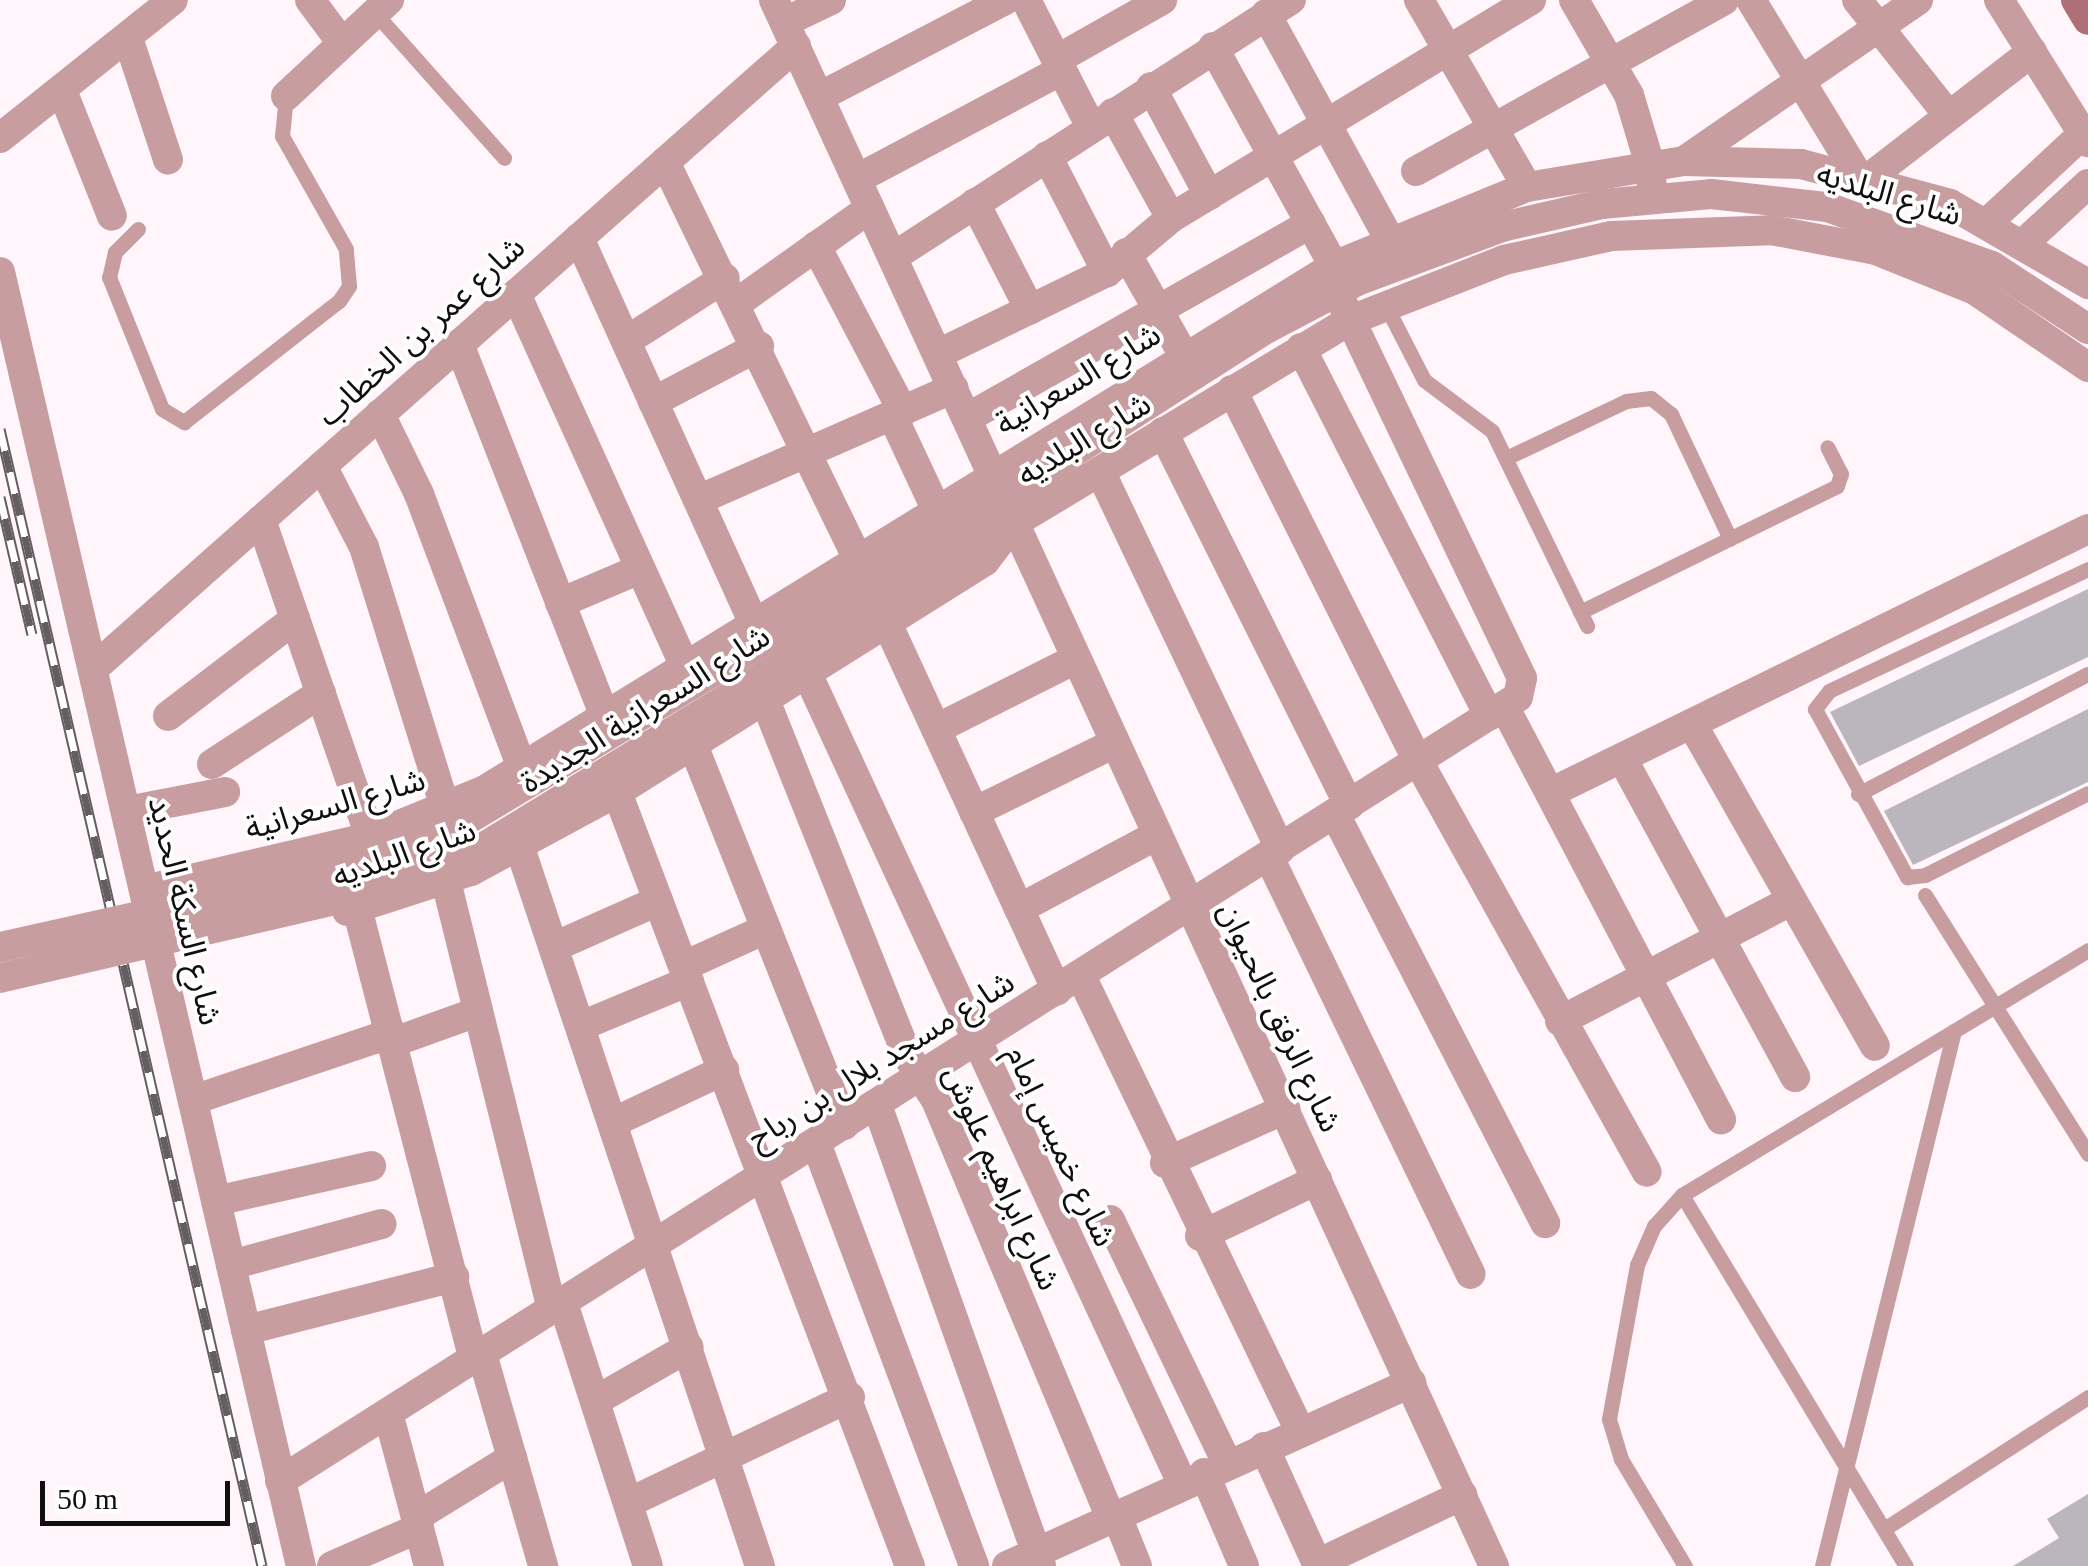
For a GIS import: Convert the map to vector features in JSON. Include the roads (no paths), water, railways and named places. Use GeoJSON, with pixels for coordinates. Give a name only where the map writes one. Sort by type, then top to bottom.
{"type":"FeatureCollection","features":[{"type":"Feature","properties":{"kind":"main road"},"geometry":{"type":"LineString","coordinates":[[2076,0],[2088,20]]}},
{"type":"Feature","properties":{"kind":"street"},"geometry":{"type":"LineString","coordinates":[[0,138],[63,93],[173,0]]}},
{"type":"Feature","properties":{"kind":"street"},"geometry":{"type":"LineString","coordinates":[[310,0],[342,44]]}},
{"type":"Feature","properties":{"kind":"street","name":"شارع عمر بن الخطاب"},"geometry":{"type":"LineString","coordinates":[[94,668],[666,162],[785,23],[831,0]]}},
{"type":"Feature","properties":{"kind":"street"},"geometry":{"type":"LineString","coordinates":[[819,97],[1005,0]]}},
{"type":"Feature","properties":{"kind":"street"},"geometry":{"type":"LineString","coordinates":[[1026,0],[1059,65],[1171,218]]}},
{"type":"Feature","properties":{"kind":"street"},"geometry":{"type":"LineString","coordinates":[[858,179],[1059,65],[1162,0]]}},
{"type":"Feature","properties":{"kind":"street"},"geometry":{"type":"LineString","coordinates":[[1419,0],[1526,186]]}},
{"type":"Feature","properties":{"kind":"street"},"geometry":{"type":"LineString","coordinates":[[938,354],[1117,263],[1171,218],[1531,0]]}},
{"type":"Feature","properties":{"kind":"street"},"geometry":{"type":"LineString","coordinates":[[1574,0],[1640,118],[1653,198]]}},
{"type":"Feature","properties":{"kind":"street"},"geometry":{"type":"LineString","coordinates":[[1416,171],[1724,0]]}},
{"type":"Feature","properties":{"kind":"street"},"geometry":{"type":"LineString","coordinates":[[1750,0],[1864,176],[2032,52]]}},
{"type":"Feature","properties":{"kind":"street"},"geometry":{"type":"LineString","coordinates":[[1857,0],[1948,116]]}},
{"type":"Feature","properties":{"kind":"street"},"geometry":{"type":"LineString","coordinates":[[1684,161],[1918,0]]}},
{"type":"Feature","properties":{"kind":"street"},"geometry":{"type":"LineString","coordinates":[[1988,222],[2086,138],[1999,0]]}},
{"type":"Feature","properties":{"kind":"street"},"geometry":{"type":"LineString","coordinates":[[286,96],[382,7]]}},
{"type":"Feature","properties":{"kind":"street"},"geometry":{"type":"LineString","coordinates":[[893,257],[1213,47],[1266,8],[1390,239]]}},
{"type":"Feature","properties":{"kind":"street","name":"شارع الرفق بالحيوان"},"geometry":{"type":"LineString","coordinates":[[785,23],[1494,1566]]}},
{"type":"Feature","properties":{"kind":"street"},"geometry":{"type":"LineString","coordinates":[[128,38],[168,160]]}},
{"type":"Feature","properties":{"kind":"street"},"geometry":{"type":"LineString","coordinates":[[1213,47],[1310,223],[1522,678],[1504,706]]}},
{"type":"Feature","properties":{"kind":"street"},"geometry":{"type":"LineString","coordinates":[[1152,87],[1209,195]]}},
{"type":"Feature","properties":{"kind":"street"},"geometry":{"type":"LineString","coordinates":[[63,93],[125,223]]}},
{"type":"Feature","properties":{"kind":"street"},"geometry":{"type":"LineString","coordinates":[[1047,156],[1117,263],[1158,310],[1184,356]]}},
{"type":"Feature","properties":{"kind":"street","name":"شارع السعرانية"},"geometry":{"type":"LineString","coordinates":[[144,890],[370,837],[446,810],[606,719],[936,509],[1003,497],[1184,356],[1335,278],[1390,239],[1526,186],[1684,161],[1762,160],[1864,176],[1988,222],[2088,284]]}},
{"type":"Feature","properties":{"kind":"street"},"geometry":{"type":"LineString","coordinates":[[666,162],[858,559]]}},
{"type":"Feature","properties":{"kind":"street"},"geometry":{"type":"LineString","coordinates":[[2024,242],[2088,184]]}},
{"type":"Feature","properties":{"kind":"street","name":"شارع البلديه"},"geometry":{"type":"LineString","coordinates":[[160,955],[357,908],[446,881],[520,848],[765,700],[994,554],[1003,497],[1335,278],[1502,227],[1653,198],[1769,198],[1884,222],[1992,266],[2088,329]]}},
{"type":"Feature","properties":{"kind":"street"},"geometry":{"type":"LineString","coordinates":[[975,203],[1030,310]]}},
{"type":"Feature","properties":{"kind":"street"},"geometry":{"type":"LineString","coordinates":[[626,342],[816,246],[870,208]]}},
{"type":"Feature","properties":{"kind":"street"},"geometry":{"type":"LineString","coordinates":[[967,418],[1310,223]]}},
{"type":"Feature","properties":{"kind":"street","name":"شارع البلديه"},"geometry":{"type":"LineString","coordinates":[[1003,497],[1100,471],[1300,348],[1386,304],[1504,260],[1611,236],[1771,230],[1926,268],[2021,318],[2088,366]]}},
{"type":"Feature","properties":{"kind":"street"},"geometry":{"type":"LineString","coordinates":[[579,238],[755,626]]}},
{"type":"Feature","properties":{"kind":"street"},"geometry":{"type":"LineString","coordinates":[[816,246],[898,415],[936,509]]}},
{"type":"Feature","properties":{"kind":"street","name":"شارع السكة الحديد"},"geometry":{"type":"LineString","coordinates":[[0,272],[301,1566]]}},
{"type":"Feature","properties":{"kind":"street"},"geometry":{"type":"LineString","coordinates":[[516,294],[686,669]]}},
{"type":"Feature","properties":{"kind":"street"},"geometry":{"type":"LineString","coordinates":[[459,344],[606,719]]}},
{"type":"Feature","properties":{"kind":"street"},"geometry":{"type":"LineString","coordinates":[[653,402],[758,346]]}},
{"type":"Feature","properties":{"kind":"street"},"geometry":{"type":"LineString","coordinates":[[1300,348],[1504,706],[1721,1120]]}},
{"type":"Feature","properties":{"kind":"street"},"geometry":{"type":"LineString","coordinates":[[698,500],[954,388]]}},
{"type":"Feature","properties":{"kind":"street"},"geometry":{"type":"LineString","coordinates":[[1232,390],[1418,761],[1647,1172]]}},
{"type":"Feature","properties":{"kind":"street"},"geometry":{"type":"LineString","coordinates":[[380,414],[419,494],[522,768]]}},
{"type":"Feature","properties":{"kind":"street"},"geometry":{"type":"LineString","coordinates":[[1163,432],[1342,810],[1545,1223]]}},
{"type":"Feature","properties":{"kind":"street"},"geometry":{"type":"LineString","coordinates":[[322,466],[364,547],[446,810]]}},
{"type":"Feature","properties":{"kind":"street"},"geometry":{"type":"LineString","coordinates":[[1100,471],[1471,1274]]}},
{"type":"Feature","properties":{"kind":"street","name":"شارع السعرانية الجديدة"},"geometry":{"type":"LineString","coordinates":[[0,947],[344,870],[437,838],[1003,497]]}},
{"type":"Feature","properties":{"kind":"street","name":"شارع السعرانية الجديدة"},"geometry":{"type":"LineString","coordinates":[[0,978],[362,894],[479,850],[1003,497]]}},
{"type":"Feature","properties":{"kind":"street"},"geometry":{"type":"LineString","coordinates":[[261,520],[370,837]]}},
{"type":"Feature","properties":{"kind":"street"},"geometry":{"type":"LineString","coordinates":[[1550,793],[2088,529]]}},
{"type":"Feature","properties":{"kind":"street"},"geometry":{"type":"LineString","coordinates":[[560,602],[640,569]]}},
{"type":"Feature","properties":{"kind":"street"},"geometry":{"type":"LineString","coordinates":[[168,716],[295,619]]}},
{"type":"Feature","properties":{"kind":"street"},"geometry":{"type":"LineString","coordinates":[[888,623],[1019,909],[1069,984],[1165,1162],[1300,1431]]}},
{"type":"Feature","properties":{"kind":"street"},"geometry":{"type":"LineString","coordinates":[[936,728],[1076,659]]}},
{"type":"Feature","properties":{"kind":"street","name":"شارع خميس إمام"},"geometry":{"type":"LineString","coordinates":[[808,673],[974,1044],[1204,1473]]}},
{"type":"Feature","properties":{"kind":"street"},"geometry":{"type":"LineString","coordinates":[[212,764],[320,693]]}},
{"type":"Feature","properties":{"kind":"street","name":"شارع ابراهيم علوش"},"geometry":{"type":"LineString","coordinates":[[765,700],[920,1077],[1137,1566]]}},
{"type":"Feature","properties":{"kind":"street","name":"شارع مسجد بلال بن رباح"},"geometry":{"type":"LineString","coordinates":[[280,1482],[1504,706]]}},
{"type":"Feature","properties":{"kind":"street"},"geometry":{"type":"LineString","coordinates":[[1692,724],[1875,1046]]}},
{"type":"Feature","properties":{"kind":"street"},"geometry":{"type":"LineString","coordinates":[[974,812],[1115,743]]}},
{"type":"Feature","properties":{"kind":"street"},"geometry":{"type":"LineString","coordinates":[[693,744],[844,1125]]}},
{"type":"Feature","properties":{"kind":"street"},"geometry":{"type":"LineString","coordinates":[[1622,758],[1794,1077]]}},
{"type":"Feature","properties":{"kind":"street"},"geometry":{"type":"LineString","coordinates":[[126,811],[224,792]]}},
{"type":"Feature","properties":{"kind":"street"},"geometry":{"type":"LineString","coordinates":[[616,792],[850,1398],[910,1566]]}},
{"type":"Feature","properties":{"kind":"street"},"geometry":{"type":"LineString","coordinates":[[1019,909],[1157,834]]}},
{"type":"Feature","properties":{"kind":"street"},"geometry":{"type":"LineString","coordinates":[[520,848],[656,1245],[760,1566]]}},
{"type":"Feature","properties":{"kind":"street"},"geometry":{"type":"LineString","coordinates":[[446,881],[477,1012],[558,1306],[595,1401],[648,1566]]}},
{"type":"Feature","properties":{"kind":"street"},"geometry":{"type":"LineString","coordinates":[[1560,1021],[1792,900]]}},
{"type":"Feature","properties":{"kind":"street"},"geometry":{"type":"LineString","coordinates":[[554,947],[658,901]]}},
{"type":"Feature","properties":{"kind":"street"},"geometry":{"type":"LineString","coordinates":[[357,908],[454,1277],[542,1566]]}},
{"type":"Feature","properties":{"kind":"street"},"geometry":{"type":"LineString","coordinates":[[581,1026],[766,929]]}},
{"type":"Feature","properties":{"kind":"street"},"geometry":{"type":"LineString","coordinates":[[193,1100],[477,1012]]}},
{"type":"Feature","properties":{"kind":"street"},"geometry":{"type":"LineString","coordinates":[[614,1122],[724,1070]]}},
{"type":"Feature","properties":{"kind":"street"},"geometry":{"type":"LineString","coordinates":[[877,1105],[1038,1559]]}},
{"type":"Feature","properties":{"kind":"street"},"geometry":{"type":"LineString","coordinates":[[1165,1162],[1284,1109]]}},
{"type":"Feature","properties":{"kind":"street"},"geometry":{"type":"LineString","coordinates":[[816,1143],[974,1566]]}},
{"type":"Feature","properties":{"kind":"street"},"geometry":{"type":"LineString","coordinates":[[216,1201],[371,1166]]}},
{"type":"Feature","properties":{"kind":"street"},"geometry":{"type":"LineString","coordinates":[[1200,1236],[1317,1180]]}},
{"type":"Feature","properties":{"kind":"street"},"geometry":{"type":"LineString","coordinates":[[1110,1220],[1204,1473],[1244,1566]]}},
{"type":"Feature","properties":{"kind":"street"},"geometry":{"type":"LineString","coordinates":[[231,1265],[382,1224]]}},
{"type":"Feature","properties":{"kind":"street"},"geometry":{"type":"LineString","coordinates":[[246,1330],[454,1277]]}},
{"type":"Feature","properties":{"kind":"street"},"geometry":{"type":"LineString","coordinates":[[595,1401],[689,1348]]}},
{"type":"Feature","properties":{"kind":"street"},"geometry":{"type":"LineString","coordinates":[[1007,1566],[1038,1559],[1113,1515],[1410,1383]]}},
{"type":"Feature","properties":{"kind":"street"},"geometry":{"type":"LineString","coordinates":[[628,1504],[850,1398]]}},
{"type":"Feature","properties":{"kind":"street"},"geometry":{"type":"LineString","coordinates":[[388,1414],[430,1566]]}},
{"type":"Feature","properties":{"kind":"street"},"geometry":{"type":"LineString","coordinates":[[1264,1447],[1317,1565],[1462,1495]]}},
{"type":"Feature","properties":{"kind":"street"},"geometry":{"type":"LineString","coordinates":[[332,1566],[418,1523],[512,1458]]}},
{"type":"Feature","properties":{"kind":"lane"},"geometry":{"type":"LineString","coordinates":[[382,7],[504,158]]}},
{"type":"Feature","properties":{"kind":"lane"},"geometry":{"type":"LineString","coordinates":[[125,223],[109,277],[162,409],[184,422],[339,302],[348,286],[346,249],[282,136],[286,96]]}},
{"type":"Feature","properties":{"kind":"lane"},"geometry":{"type":"LineString","coordinates":[[1386,304],[1424,380],[1486,424],[1583,619],[1837,486],[1841,474],[1828,447]]}},
{"type":"Feature","properties":{"kind":"lane"},"geometry":{"type":"LineString","coordinates":[[1506,458],[1626,401],[1651,398],[1671,414],[1730,539]]}},
{"type":"Feature","properties":{"kind":"lane"},"geometry":{"type":"LineString","coordinates":[[2088,569],[1822,695],[1816,717],[1900,872],[1916,878],[2088,793]]}},
{"type":"Feature","properties":{"kind":"lane"},"geometry":{"type":"LineString","coordinates":[[1858,794],[2088,674]]}},
{"type":"Feature","properties":{"kind":"lane"},"geometry":{"type":"LineString","coordinates":[[1925,895],[2088,1154]]}},
{"type":"Feature","properties":{"kind":"lane"},"geometry":{"type":"LineString","coordinates":[[1685,1566],[1621,1459],[1609,1419],[1644,1244],[1682,1194],[2088,950]]}},
{"type":"Feature","properties":{"kind":"lane"},"geometry":{"type":"LineString","coordinates":[[1822,1566],[1849,1470],[1954,1032]]}},
{"type":"Feature","properties":{"kind":"lane"},"geometry":{"type":"LineString","coordinates":[[1682,1194],[1906,1566]]}},
{"type":"Feature","properties":{"kind":"lane"},"geometry":{"type":"LineString","coordinates":[[1884,1529],[2088,1397]]}},
{"type":"Feature","properties":{"kind":"railway"},"geometry":{"type":"LineString","coordinates":[[0,429],[262,1566]]}},
{"type":"Feature","properties":{"kind":"railway"},"geometry":{"type":"LineString","coordinates":[[0,497],[32,634]]}}]}
